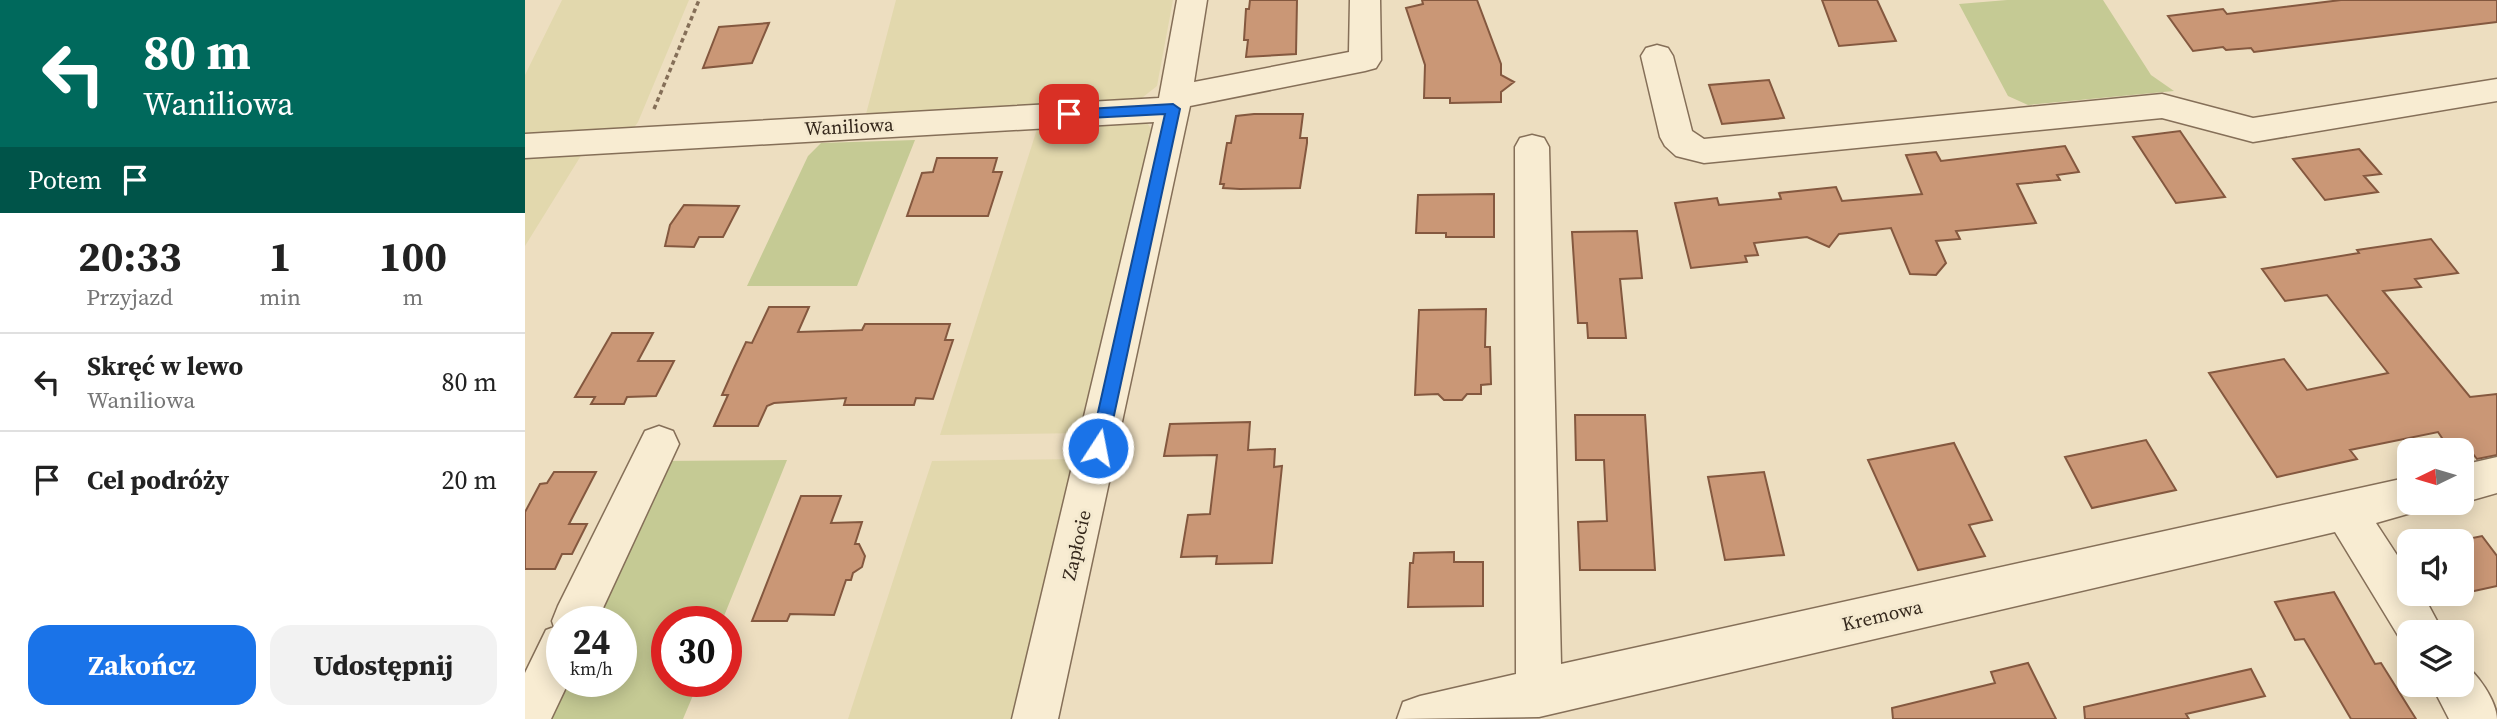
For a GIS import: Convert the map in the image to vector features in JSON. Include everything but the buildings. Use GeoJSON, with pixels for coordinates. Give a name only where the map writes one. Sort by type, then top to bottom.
{"type":"FeatureCollection","features":[{"type":"Feature","properties":{"kind":"street","name":"Zapłocie"},"geometry":{"type":"LineString","coordinates":[[1035,719],[1174,103],[1192,0]]}},
{"type":"Feature","properties":{"kind":"street","name":"Waniliowa"},"geometry":{"type":"LineString","coordinates":[[525,146],[1174,103],[1365,60],[1366,0]]}},
{"type":"Feature","properties":{"kind":"street"},"geometry":{"type":"LineString","coordinates":[[1657,56],[1677,137],[1688,147],[1704,151],[2162,106],[2253,130],[2497,90]]}},
{"type":"Feature","properties":{"kind":"street"},"geometry":{"type":"LineString","coordinates":[[1532,147],[1539,694]]}},
{"type":"Feature","properties":{"kind":"street"},"geometry":{"type":"LineString","coordinates":[[581,606],[659,444]]}},
{"type":"Feature","properties":{"kind":"street"},"geometry":{"type":"LineString","coordinates":[[2475,481],[2497,475]]}},
{"type":"Feature","properties":{"kind":"street","name":"Kremowa"},"geometry":{"type":"LineString","coordinates":[[1420,719],[2397,499]]}},
{"type":"Feature","properties":{"kind":"street"},"geometry":{"type":"LineString","coordinates":[[2344,511],[2413,620]]}},
{"type":"Feature","properties":{"kind":"street"},"geometry":{"type":"LineString","coordinates":[[527,719],[546,679]]}},
{"type":"Feature","properties":{"kind":"street"},"geometry":{"type":"LineString","coordinates":[[2462,697],[2476,719]]}},
{"type":"Feature","properties":{"kind":"path"},"geometry":{"type":"LineString","coordinates":[[641,139],[699,0]]}},
{"type":"Feature","properties":{"kind":"shaded area"},"geometry":{"type":"Polygon","coordinates":[[[562,0],[689,0],[638,122],[631,132],[525,137],[525,75],[562,0]]]}},
{"type":"Feature","properties":{"kind":"shaded area"},"geometry":{"type":"Polygon","coordinates":[[[896,0],[1173,0],[1157,86],[1138,101],[866,114],[896,0]]]}},
{"type":"Feature","properties":{"kind":"shaded area"},"geometry":{"type":"Polygon","coordinates":[[[1147,123],[1157,136],[1087,433],[940,435],[1038,126],[1147,123]]]}},
{"type":"Feature","properties":{"kind":"shaded area"},"geometry":{"type":"Polygon","coordinates":[[[582,154],[525,246],[525,155],[582,154]]]}},
{"type":"Feature","properties":{"kind":"shaded area"},"geometry":{"type":"Polygon","coordinates":[[[1081,459],[1018,719],[848,719],[932,461],[1081,459]]]}},
{"type":"Feature","properties":{"kind":"green space"},"geometry":{"type":"Polygon","coordinates":[[[2007,0],[2103,0],[2151,75],[2174,91],[2028,105],[2008,96],[1959,4],[2007,0]]]}},
{"type":"Feature","properties":{"kind":"green space"},"geometry":{"type":"Polygon","coordinates":[[[915,140],[857,286],[747,286],[808,156],[821,143],[915,140]]]}},
{"type":"Feature","properties":{"kind":"green space"},"geometry":{"type":"Polygon","coordinates":[[[787,460],[728,606],[651,606],[651,697],[692,697],[683,719],[537,719],[551,697],[637,697],[637,606],[590,606],[659,461],[787,460]]]}},
{"type":"Feature","properties":{"kind":"route"},"geometry":{"type":"LineString","coordinates":[[1069,114],[1173,109],[1098,448]]}}]}
